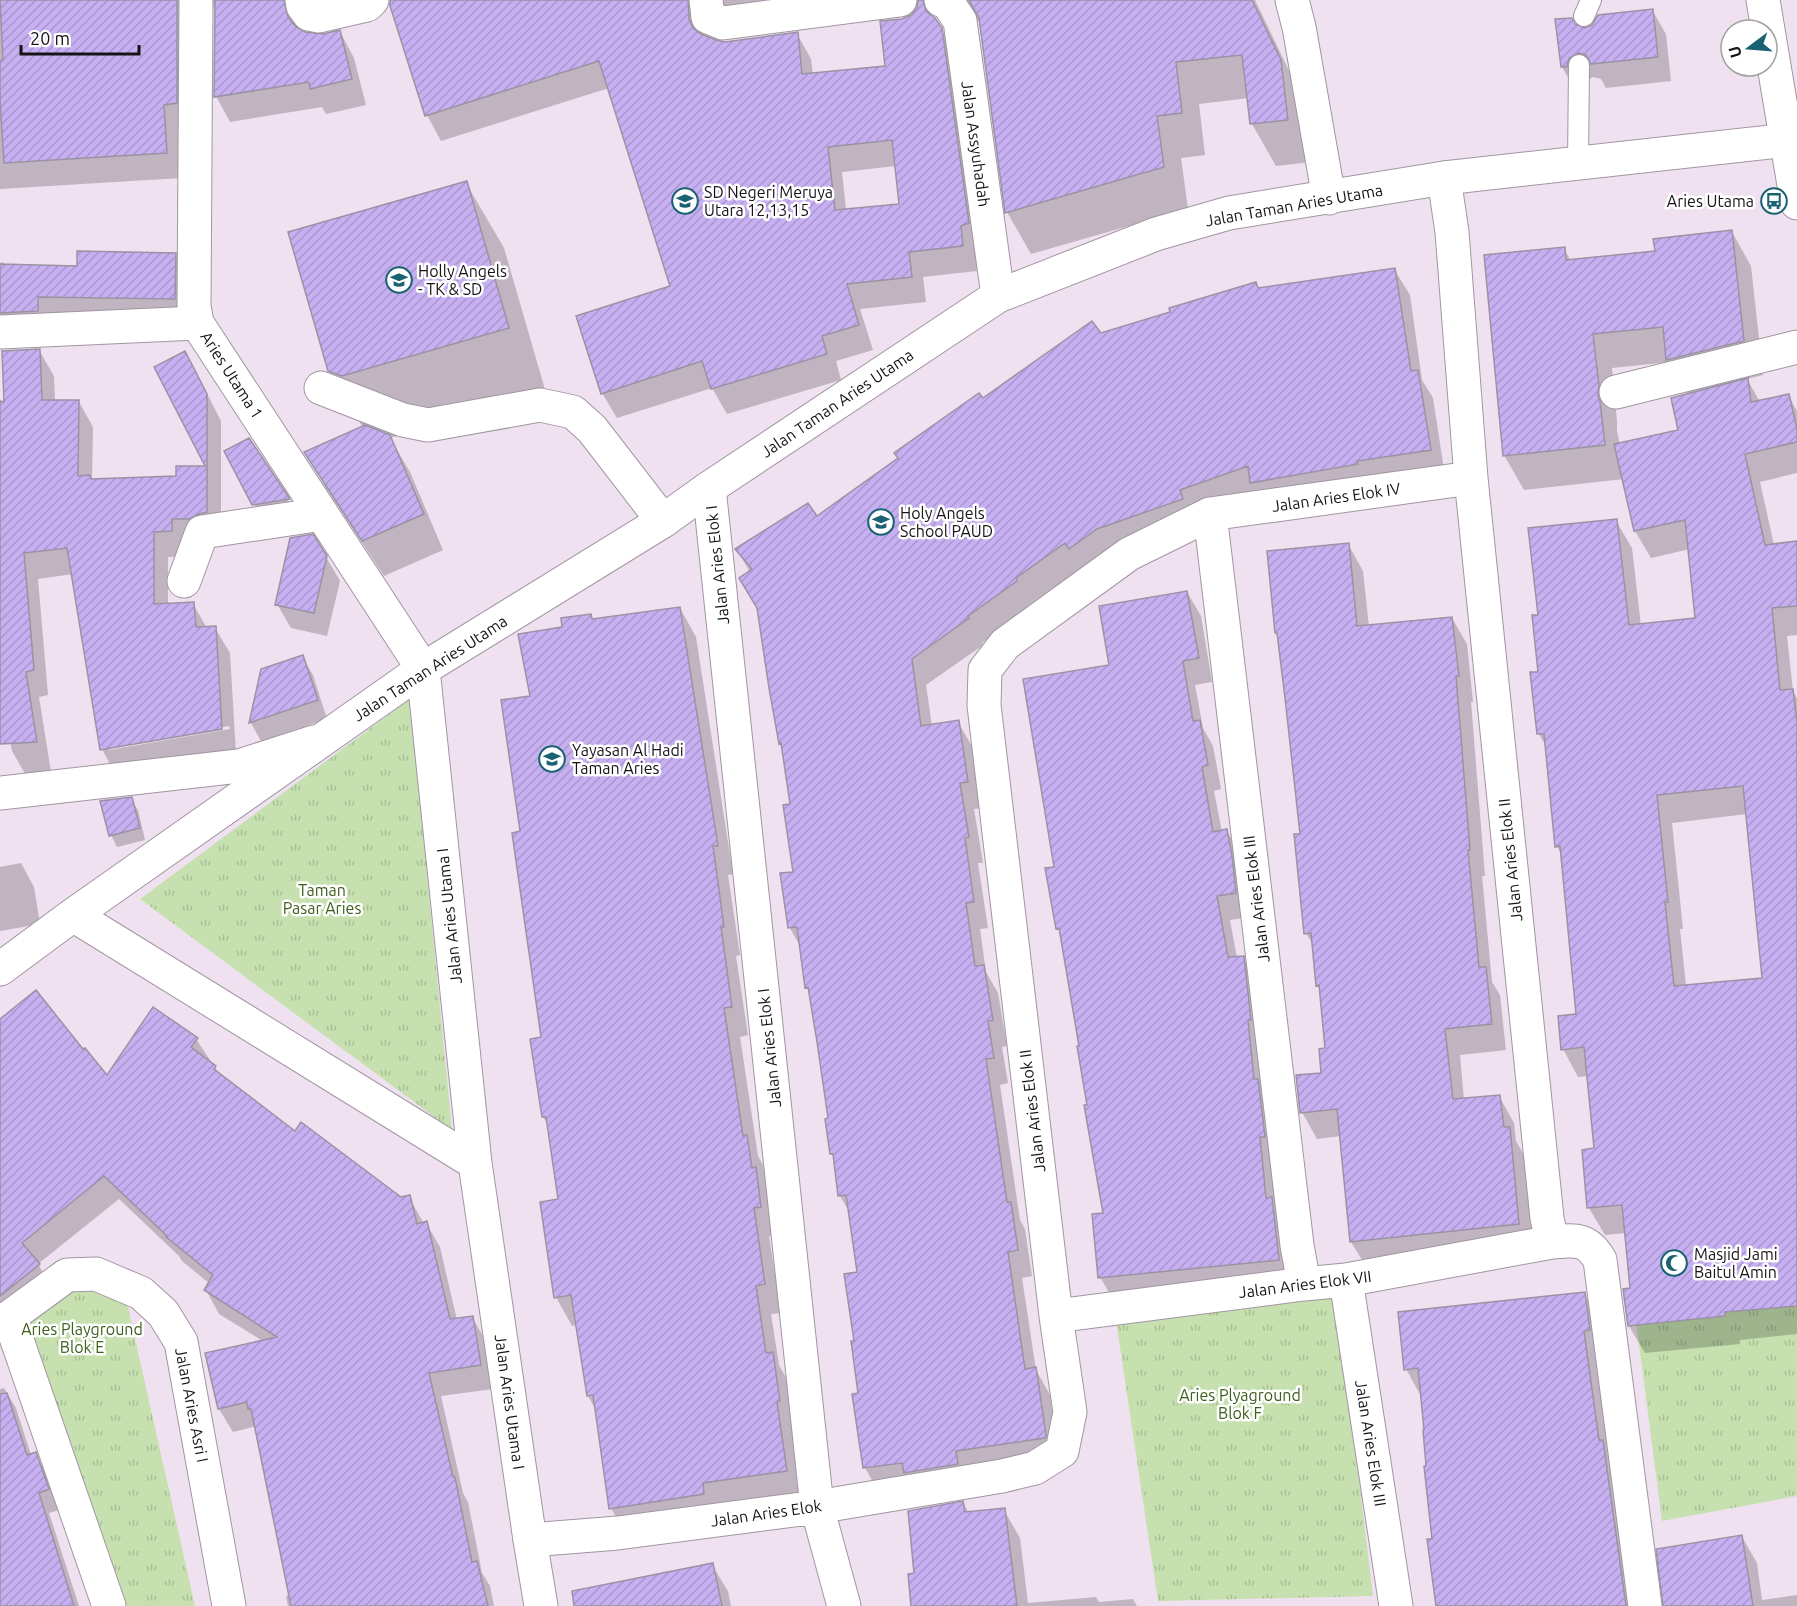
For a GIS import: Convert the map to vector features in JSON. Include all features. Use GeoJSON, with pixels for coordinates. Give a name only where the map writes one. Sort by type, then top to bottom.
{"type":"FeatureCollection","features":[{"type":"Feature","properties":{"kind":"street","name":"Aries Utama 1"},"geometry":{"type":"LineString","coordinates":[[196,0],[194,306],[197,324],[423,669]]}},
{"type":"Feature","properties":{"kind":"street"},"geometry":{"type":"LineString","coordinates":[[302,0],[309,14],[319,16],[367,5],[372,0]]}},
{"type":"Feature","properties":{"kind":"street"},"geometry":{"type":"LineString","coordinates":[[706,0],[708,17],[723,22],[900,0]]}},
{"type":"Feature","properties":{"kind":"street","name":"Jalan Assyuhadah"},"geometry":{"type":"LineString","coordinates":[[941,0],[948,3],[960,21],[998,296]]}},
{"type":"Feature","properties":{"kind":"street"},"geometry":{"type":"LineString","coordinates":[[1292,0],[1299,27],[1329,198]]}},
{"type":"Feature","properties":{"kind":"street"},"geometry":{"type":"LineString","coordinates":[[1763,0],[1792,139],[1797,203]]}},
{"type":"Feature","properties":{"kind":"street","name":"Jalan Taman Aries Utama"},"geometry":{"type":"LineString","coordinates":[[0,969],[73,915],[423,669],[663,521],[998,296],[1156,234],[1229,213],[1444,178],[1792,139]]}},
{"type":"Feature","properties":{"kind":"street"},"geometry":{"type":"LineString","coordinates":[[1444,178],[1452,232],[1470,478]]}},
{"type":"Feature","properties":{"kind":"street"},"geometry":{"type":"LineString","coordinates":[[0,332],[197,324]]}},
{"type":"Feature","properties":{"kind":"street"},"geometry":{"type":"LineString","coordinates":[[1616,392],[1797,347]]}},
{"type":"Feature","properties":{"kind":"street"},"geometry":{"type":"LineString","coordinates":[[321,388],[403,420],[428,425],[540,405],[573,412],[592,429],[663,521]]}},
{"type":"Feature","properties":{"kind":"street","name":"Jalan Aries Elok IV"},"geometry":{"type":"LineString","coordinates":[[984,705],[985,670],[1005,644],[1129,554],[1210,514],[1470,478]]}},
{"type":"Feature","properties":{"kind":"street","name":"Jalan Aries Elok II"},"geometry":{"type":"LineString","coordinates":[[1470,478],[1545,1194],[1552,1242]]}},
{"type":"Feature","properties":{"kind":"street","name":"Jalan Aries Elok I"},"geometry":{"type":"LineString","coordinates":[[709,488],[817,1507],[844,1606]]}},
{"type":"Feature","properties":{"kind":"street"},"geometry":{"type":"LineString","coordinates":[[184,581],[202,532],[322,514]]}},
{"type":"Feature","properties":{"kind":"street","name":"Jalan Aries Elok III"},"geometry":{"type":"LineString","coordinates":[[1210,514],[1297,1245],[1304,1284]]}},
{"type":"Feature","properties":{"kind":"street","name":"Jalan Aries Utama I"},"geometry":{"type":"LineString","coordinates":[[423,669],[475,1163],[530,1540],[542,1606]]}},
{"type":"Feature","properties":{"kind":"street","name":"Jalan Aries Elok II"},"geometry":{"type":"LineString","coordinates":[[984,705],[1056,1316],[1070,1412],[1062,1451],[1035,1468],[1002,1476]]}},
{"type":"Feature","properties":{"kind":"street"},"geometry":{"type":"LineString","coordinates":[[0,793],[239,766],[323,739]]}},
{"type":"Feature","properties":{"kind":"street"},"geometry":{"type":"LineString","coordinates":[[73,915],[475,1163]]}},
{"type":"Feature","properties":{"kind":"street","name":"Jalan Aries Elok VII"},"geometry":{"type":"LineString","coordinates":[[1056,1316],[1346,1280],[1552,1242],[1582,1242],[1593,1248],[1600,1260],[1645,1606]]}},
{"type":"Feature","properties":{"kind":"street","name":"Jalan Aries Asri I"},"geometry":{"type":"LineString","coordinates":[[109,1606],[5,1321],[67,1275],[96,1274],[141,1293],[163,1313],[181,1342],[229,1606]]}},
{"type":"Feature","properties":{"kind":"street","name":"Jalan Aries Elok III"},"geometry":{"type":"LineString","coordinates":[[1346,1280],[1396,1606]]}},
{"type":"Feature","properties":{"kind":"street","name":"Jalan Aries Elok"},"geometry":{"type":"LineString","coordinates":[[530,1540],[618,1533],[817,1507],[1002,1476]]}},
{"type":"Feature","properties":{"kind":"lane"},"geometry":{"type":"LineString","coordinates":[[1578,164],[1579,65]]}},
{"type":"Feature","properties":{"kind":"green space","name":"Taman Pasar Aries"},"geometry":{"type":"Polygon","coordinates":[[[410,699],[452,1130],[140,899],[410,699]]]}},
{"type":"Feature","properties":{"kind":"green space"},"geometry":{"type":"Polygon","coordinates":[[[1797,1207],[1797,1496],[1662,1521],[1624,1229],[1797,1207]]]}},
{"type":"Feature","properties":{"kind":"green space","name":"Aries Playground Blok E"},"geometry":{"type":"Polygon","coordinates":[[[85,1265],[125,1294],[195,1606],[123,1606],[20,1317],[85,1265]]]}},
{"type":"Feature","properties":{"kind":"green space","name":"Aries Plyaground Blok F"},"geometry":{"type":"Polygon","coordinates":[[[1335,1280],[1373,1596],[1158,1601],[1114,1307],[1335,1280]]]}},
{"type":"Feature","properties":{"kind":"building"},"geometry":{"type":"Polygon","coordinates":[[[0,0],[177,0],[177,103],[164,105],[167,153],[4,163],[0,100],[0,61],[3,60],[0,0]]]}},
{"type":"Feature","properties":{"kind":"building"},"geometry":{"type":"Polygon","coordinates":[[[215,0],[284,0],[288,17],[295,26],[305,32],[323,34],[340,30],[352,79],[310,89],[309,82],[214,97],[215,0]]]}},
{"type":"Feature","properties":{"kind":"building"},"geometry":{"type":"Polygon","coordinates":[[[390,0],[688,0],[689,19],[693,28],[716,40],[725,42],[798,32],[802,74],[885,66],[880,21],[902,19],[911,15],[917,8],[918,0],[923,0],[926,11],[942,28],[969,223],[961,226],[963,246],[909,252],[912,277],[847,284],[859,325],[822,336],[827,354],[711,389],[702,361],[601,394],[576,316],[670,286],[599,61],[425,116],[390,0]],[[892,140],[828,147],[835,210],[899,204],[892,140]]]}},
{"type":"Feature","properties":{"kind":"building"},"geometry":{"type":"Polygon","coordinates":[[[969,0],[1252,0],[1281,60],[1288,120],[1250,124],[1242,55],[1176,62],[1182,113],[1157,116],[1164,167],[1005,213],[979,18],[969,0]]]}},
{"type":"Feature","properties":{"kind":"building"},"geometry":{"type":"Polygon","coordinates":[[[1653,9],[1658,57],[1591,64],[1586,55],[1579,53],[1569,58],[1567,67],[1561,67],[1555,19],[1572,18],[1575,24],[1585,28],[1592,25],[1598,15],[1653,9]]]}},
{"type":"Feature","properties":{"kind":"building","name":"Holly Angels - TK & SD"},"geometry":{"type":"Polygon","coordinates":[[[467,181],[509,328],[342,376],[328,371],[288,232],[467,181]]]}},
{"type":"Feature","properties":{"kind":"building"},"geometry":{"type":"Polygon","coordinates":[[[1732,230],[1744,341],[1666,360],[1663,327],[1593,334],[1605,445],[1503,456],[1484,255],[1565,247],[1566,260],[1655,251],[1653,239],[1732,230]]]}},
{"type":"Feature","properties":{"kind":"building"},"geometry":{"type":"Polygon","coordinates":[[[77,251],[176,253],[175,299],[38,297],[38,311],[0,313],[0,264],[77,266],[77,251]]]}},
{"type":"Feature","properties":{"kind":"building"},"geometry":{"type":"Polygon","coordinates":[[[1395,268],[1411,371],[1418,370],[1431,450],[1357,461],[1358,464],[1250,483],[1248,466],[1180,490],[1183,499],[1097,529],[1069,549],[1065,543],[912,659],[921,726],[959,720],[968,782],[960,783],[969,837],[965,838],[974,902],[966,903],[975,966],[984,965],[993,1020],[988,1021],[994,1058],[986,1059],[1007,1202],[1011,1202],[1018,1250],[1008,1252],[1025,1369],[1036,1367],[1046,1435],[1045,1438],[956,1451],[958,1464],[904,1473],[902,1463],[863,1468],[852,1394],[858,1393],[851,1341],[854,1341],[844,1274],[857,1272],[846,1195],[838,1196],[833,1154],[830,1154],[825,1119],[828,1118],[817,1042],[808,987],[805,988],[797,927],[788,928],[780,873],[793,872],[783,805],[790,804],[757,608],[739,578],[752,569],[735,549],[808,503],[817,516],[898,458],[894,453],[979,393],[983,398],[1092,321],[1101,333],[1170,312],[1169,308],[1256,282],[1258,288],[1395,268]]]}},
{"type":"Feature","properties":{"kind":"building"},"geometry":{"type":"Polygon","coordinates":[[[40,349],[42,400],[79,400],[78,476],[90,475],[91,479],[176,476],[176,466],[205,466],[154,367],[185,351],[207,394],[207,512],[189,519],[172,519],[172,531],[154,532],[154,604],[194,602],[196,627],[216,626],[222,729],[100,750],[67,548],[24,553],[34,670],[26,672],[37,742],[0,744],[0,401],[4,402],[2,351],[40,349]]]}},
{"type":"Feature","properties":{"kind":"building"},"geometry":{"type":"Polygon","coordinates":[[[1748,378],[1751,402],[1789,394],[1797,429],[1797,442],[1745,454],[1765,545],[1797,541],[1797,606],[1772,608],[1780,690],[1793,689],[1797,723],[1797,1306],[1725,1312],[1725,1316],[1628,1326],[1623,1289],[1630,1288],[1622,1205],[1587,1208],[1582,1150],[1594,1148],[1584,1047],[1561,1050],[1558,1016],[1576,1014],[1560,846],[1555,847],[1544,734],[1537,734],[1530,672],[1538,672],[1532,615],[1538,615],[1528,528],[1617,519],[1629,625],[1695,618],[1685,520],[1634,531],[1614,444],[1678,430],[1671,398],[1748,378]],[[1743,786],[1657,795],[1674,986],[1762,978],[1743,786]]]}},
{"type":"Feature","properties":{"kind":"building"},"geometry":{"type":"Polygon","coordinates":[[[365,425],[390,435],[424,514],[362,541],[304,452],[365,425]]]}},
{"type":"Feature","properties":{"kind":"building"},"geometry":{"type":"Polygon","coordinates":[[[249,438],[290,499],[252,505],[224,451],[249,438]]]}},
{"type":"Feature","properties":{"kind":"building"},"geometry":{"type":"Polygon","coordinates":[[[313,534],[327,556],[314,613],[275,605],[290,538],[313,534]]]}},
{"type":"Feature","properties":{"kind":"building"},"geometry":{"type":"Polygon","coordinates":[[[1349,543],[1357,626],[1452,617],[1459,676],[1456,676],[1479,967],[1486,967],[1492,1024],[1445,1029],[1453,1099],[1500,1095],[1504,1127],[1510,1127],[1519,1224],[1350,1242],[1337,1109],[1300,1113],[1296,1075],[1321,1073],[1319,1049],[1325,1048],[1311,933],[1304,934],[1294,834],[1300,834],[1267,551],[1349,543]]]}},
{"type":"Feature","properties":{"kind":"building"},"geometry":{"type":"Polygon","coordinates":[[[1187,591],[1199,658],[1183,661],[1193,721],[1200,720],[1208,765],[1202,767],[1213,832],[1227,829],[1232,856],[1236,893],[1217,896],[1228,957],[1244,956],[1254,1079],[1258,1079],[1265,1137],[1260,1137],[1266,1198],[1272,1197],[1279,1260],[1098,1278],[1092,1214],[1103,1213],[1084,1105],[1087,1105],[1077,1046],[1079,1046],[1059,928],[1056,929],[1045,868],[1054,867],[1023,679],[1109,665],[1099,606],[1187,591]]]}},
{"type":"Feature","properties":{"kind":"building"},"geometry":{"type":"Polygon","coordinates":[[[680,607],[718,846],[713,846],[732,1007],[724,1008],[743,1136],[747,1135],[752,1168],[756,1167],[761,1207],[754,1208],[765,1284],[756,1286],[766,1353],[773,1352],[780,1401],[777,1402],[787,1471],[703,1483],[704,1494],[609,1509],[593,1395],[587,1396],[571,1295],[554,1298],[540,1202],[558,1199],[546,1117],[542,1117],[530,1039],[541,1037],[512,833],[520,831],[501,700],[530,696],[518,634],[562,627],[561,618],[591,614],[592,619],[680,607]]]}},
{"type":"Feature","properties":{"kind":"building"},"geometry":{"type":"Polygon","coordinates":[[[303,655],[318,700],[249,723],[261,669],[303,655]]]}},
{"type":"Feature","properties":{"kind":"building"},"geometry":{"type":"Polygon","coordinates":[[[132,797],[140,828],[109,836],[100,801],[132,797]]]}},
{"type":"Feature","properties":{"kind":"building"},"geometry":{"type":"Polygon","coordinates":[[[36,990],[107,1075],[153,1007],[198,1038],[191,1047],[216,1066],[214,1069],[295,1131],[301,1122],[401,1197],[410,1195],[417,1224],[427,1221],[450,1319],[473,1316],[481,1365],[429,1373],[453,1477],[455,1477],[472,1562],[477,1561],[488,1606],[291,1606],[251,1409],[248,1409],[247,1402],[218,1409],[205,1353],[277,1337],[204,1290],[213,1275],[166,1237],[104,1176],[22,1243],[40,1264],[0,1296],[0,1019],[36,990]]]}},
{"type":"Feature","properties":{"kind":"building"},"geometry":{"type":"Polygon","coordinates":[[[1585,1292],[1590,1330],[1584,1331],[1599,1440],[1603,1440],[1626,1606],[1436,1606],[1427,1539],[1432,1539],[1424,1466],[1426,1466],[1424,1430],[1418,1368],[1404,1370],[1398,1312],[1585,1292]]]}},
{"type":"Feature","properties":{"kind":"building"},"geometry":{"type":"Polygon","coordinates":[[[7,1393],[27,1455],[36,1452],[49,1489],[39,1493],[74,1606],[0,1606],[0,1394],[7,1393]]]}},
{"type":"Feature","properties":{"kind":"building"},"geometry":{"type":"Polygon","coordinates":[[[963,1501],[965,1512],[1005,1508],[1017,1606],[911,1606],[908,1574],[914,1573],[908,1511],[963,1501]]]}},
{"type":"Feature","properties":{"kind":"building"},"geometry":{"type":"Polygon","coordinates":[[[1742,1535],[1753,1606],[1663,1606],[1656,1549],[1742,1535]]]}},
{"type":"Feature","properties":{"kind":"building"},"geometry":{"type":"Polygon","coordinates":[[[713,1563],[722,1606],[574,1606],[572,1591],[713,1563]]]}},
{"type":"Feature","properties":{"kind":"place","name":"SD Negeri Meruya Utara 12,13,15"},"geometry":{"type":"Point","coordinates":[685,201]}},
{"type":"Feature","properties":{"kind":"place","name":"Aries Utama"},"geometry":{"type":"Point","coordinates":[1774,201]}},
{"type":"Feature","properties":{"kind":"place","name":"Holly Angels - TK & SD"},"geometry":{"type":"Point","coordinates":[399,280]}},
{"type":"Feature","properties":{"kind":"place","name":"Holy Angels School PAUD"},"geometry":{"type":"Point","coordinates":[881,522]}},
{"type":"Feature","properties":{"kind":"place","name":"Yayasan Al Hadi Taman Aries"},"geometry":{"type":"Point","coordinates":[552,759]}},
{"type":"Feature","properties":{"kind":"place","name":"Masjid Jami Baitul Amin"},"geometry":{"type":"Point","coordinates":[1674,1263]}}]}
